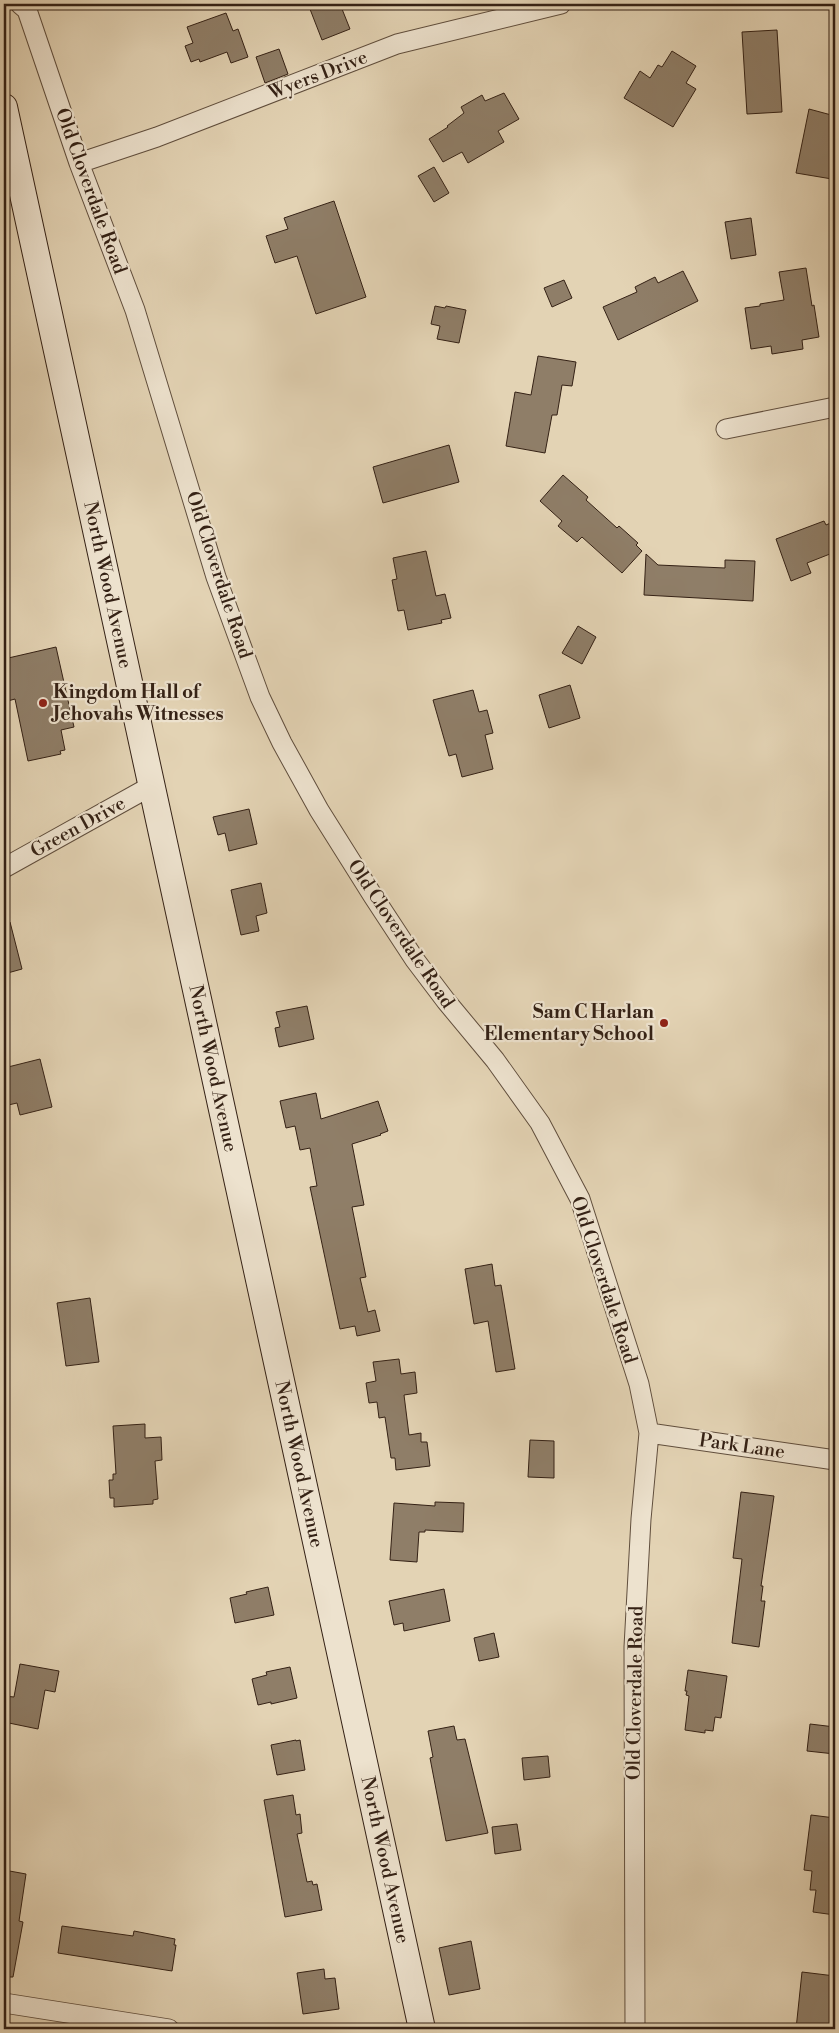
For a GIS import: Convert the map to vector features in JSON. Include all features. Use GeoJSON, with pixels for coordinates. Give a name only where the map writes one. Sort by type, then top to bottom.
{"type":"FeatureCollection","features":[{"type":"Feature","properties":{"kind":"main road","name":"North Wood Avenue"},"geometry":{"type":"LineString","coordinates":[[4,107],[7,135],[129,686],[153,785],[422,2029]]}},
{"type":"Feature","properties":{"kind":"street","name":"Old Cloverdale Road"},"geometry":{"type":"LineString","coordinates":[[20,4],[27,10],[79,163],[135,310],[216,577],[260,697],[282,743],[319,810],[415,960],[495,1060],[540,1123],[580,1199],[639,1384],[649,1433],[641,1519],[634,1656],[635,2029]]}},
{"type":"Feature","properties":{"kind":"street","name":"Wyers Drive"},"geometry":{"type":"LineString","coordinates":[[79,163],[157,136],[397,44],[561,4]]}},
{"type":"Feature","properties":{"kind":"street"},"geometry":{"type":"LineString","coordinates":[[726,429],[835,407]]}},
{"type":"Feature","properties":{"kind":"street","name":"Green Drive"},"geometry":{"type":"LineString","coordinates":[[4,868],[153,785]]}},
{"type":"Feature","properties":{"kind":"street","name":"Park Lane"},"geometry":{"type":"LineString","coordinates":[[649,1433],[835,1460]]}},
{"type":"Feature","properties":{"kind":"street"},"geometry":{"type":"LineString","coordinates":[[4,2003],[169,2029]]}},
{"type":"Feature","properties":{"kind":"building"},"geometry":{"type":"Polygon","coordinates":[[[308,4],[340,4],[350,29],[322,40],[308,4]]]}},
{"type":"Feature","properties":{"kind":"building"},"geometry":{"type":"Polygon","coordinates":[[[226,13],[233,31],[238,29],[248,57],[231,63],[227,52],[200,62],[199,59],[191,62],[185,46],[193,43],[187,27],[226,13]]]}},
{"type":"Feature","properties":{"kind":"building"},"geometry":{"type":"Polygon","coordinates":[[[777,30],[782,112],[747,114],[742,32],[777,30]]]}},
{"type":"Feature","properties":{"kind":"building"},"geometry":{"type":"Polygon","coordinates":[[[279,49],[288,74],[265,83],[256,57],[279,49]]]}},
{"type":"Feature","properties":{"kind":"building"},"geometry":{"type":"Polygon","coordinates":[[[672,51],[696,66],[686,83],[696,89],[673,127],[624,98],[640,71],[650,78],[658,65],[662,67],[672,51]]]}},
{"type":"Feature","properties":{"kind":"building"},"geometry":{"type":"Polygon","coordinates":[[[504,93],[519,119],[498,131],[504,142],[468,163],[462,152],[443,162],[429,139],[448,127],[464,113],[461,107],[482,95],[485,101],[504,93]]]}},
{"type":"Feature","properties":{"kind":"building"},"geometry":{"type":"Polygon","coordinates":[[[809,109],[835,116],[835,162],[832,179],[796,173],[809,109]]]}},
{"type":"Feature","properties":{"kind":"building"},"geometry":{"type":"Polygon","coordinates":[[[434,167],[449,193],[434,202],[418,176],[434,167]]]}},
{"type":"Feature","properties":{"kind":"building"},"geometry":{"type":"Polygon","coordinates":[[[334,201],[366,297],[316,314],[297,256],[275,263],[266,236],[288,229],[284,218],[334,201]]]}},
{"type":"Feature","properties":{"kind":"building"},"geometry":{"type":"Polygon","coordinates":[[[751,218],[756,255],[731,259],[725,222],[751,218]]]}},
{"type":"Feature","properties":{"kind":"building"},"geometry":{"type":"Polygon","coordinates":[[[806,268],[819,337],[802,340],[803,349],[772,354],[771,346],[751,349],[745,308],[784,300],[779,272],[806,268]]]}},
{"type":"Feature","properties":{"kind":"building"},"geometry":{"type":"Polygon","coordinates":[[[683,271],[698,301],[618,340],[603,307],[637,292],[635,287],[655,277],[658,283],[683,271]]]}},
{"type":"Feature","properties":{"kind":"building"},"geometry":{"type":"Polygon","coordinates":[[[564,280],[572,298],[552,307],[544,288],[564,280]]]}},
{"type":"Feature","properties":{"kind":"building"},"geometry":{"type":"Polygon","coordinates":[[[435,306],[466,310],[459,343],[437,339],[440,326],[431,324],[435,306]]]}},
{"type":"Feature","properties":{"kind":"building"},"geometry":{"type":"Polygon","coordinates":[[[538,356],[576,362],[572,386],[562,385],[557,415],[552,415],[545,453],[506,446],[515,392],[531,395],[538,356]]]}},
{"type":"Feature","properties":{"kind":"building"},"geometry":{"type":"Polygon","coordinates":[[[449,445],[459,482],[383,503],[373,467],[449,445]]]}},
{"type":"Feature","properties":{"kind":"building"},"geometry":{"type":"Polygon","coordinates":[[[563,475],[588,497],[586,500],[617,528],[619,526],[638,543],[636,545],[642,551],[622,573],[582,537],[577,542],[558,526],[562,521],[540,501],[563,475]]]}},
{"type":"Feature","properties":{"kind":"building"},"geometry":{"type":"Polygon","coordinates":[[[824,521],[826,525],[835,521],[835,552],[807,563],[811,573],[791,581],[776,539],[824,521]]]}},
{"type":"Feature","properties":{"kind":"building"},"geometry":{"type":"Polygon","coordinates":[[[426,551],[436,596],[445,594],[451,618],[441,620],[442,623],[408,630],[404,610],[398,611],[392,580],[397,579],[393,558],[426,551]]]}},
{"type":"Feature","properties":{"kind":"building"},"geometry":{"type":"Polygon","coordinates":[[[646,554],[658,565],[725,568],[725,560],[755,561],[753,601],[644,595],[646,554]]]}},
{"type":"Feature","properties":{"kind":"building"},"geometry":{"type":"Polygon","coordinates":[[[578,626],[596,637],[582,664],[562,653],[578,626]]]}},
{"type":"Feature","properties":{"kind":"building","name":"Kingdom Hall of Jehovahs Witnesses"},"geometry":{"type":"Polygon","coordinates":[[[56,647],[74,727],[61,730],[65,750],[60,751],[61,754],[28,761],[15,699],[4,702],[4,659],[56,647]]]}},
{"type":"Feature","properties":{"kind":"building"},"geometry":{"type":"Polygon","coordinates":[[[570,685],[580,718],[549,728],[539,695],[570,685]]]}},
{"type":"Feature","properties":{"kind":"building"},"geometry":{"type":"Polygon","coordinates":[[[473,690],[479,712],[487,710],[493,733],[485,735],[493,769],[462,777],[456,754],[449,756],[433,700],[473,690]]]}},
{"type":"Feature","properties":{"kind":"building"},"geometry":{"type":"Polygon","coordinates":[[[249,809],[257,844],[229,851],[225,833],[218,835],[213,817],[249,809]]]}},
{"type":"Feature","properties":{"kind":"building"},"geometry":{"type":"Polygon","coordinates":[[[261,883],[267,913],[256,916],[259,931],[241,935],[231,890],[261,883]]]}},
{"type":"Feature","properties":{"kind":"building"},"geometry":{"type":"Polygon","coordinates":[[[10,922],[22,969],[4,974],[4,923],[10,922]]]}},
{"type":"Feature","properties":{"kind":"building"},"geometry":{"type":"Polygon","coordinates":[[[307,1006],[314,1039],[279,1047],[275,1028],[280,1027],[276,1012],[307,1006]]]}},
{"type":"Feature","properties":{"kind":"building"},"geometry":{"type":"Polygon","coordinates":[[[40,1059],[52,1107],[20,1115],[17,1103],[4,1106],[4,1068],[40,1059]]]}},
{"type":"Feature","properties":{"kind":"building"},"geometry":{"type":"Polygon","coordinates":[[[316,1093],[321,1119],[378,1101],[388,1131],[352,1144],[364,1205],[352,1207],[366,1277],[360,1278],[368,1312],[375,1310],[380,1331],[357,1336],[355,1326],[340,1329],[310,1187],[317,1186],[310,1148],[300,1150],[295,1126],[286,1128],[280,1101],[316,1093]]]}},
{"type":"Feature","properties":{"kind":"building"},"geometry":{"type":"Polygon","coordinates":[[[492,1264],[495,1286],[501,1285],[515,1369],[496,1372],[488,1321],[474,1324],[465,1269],[492,1264]]]}},
{"type":"Feature","properties":{"kind":"building"},"geometry":{"type":"Polygon","coordinates":[[[90,1298],[99,1362],[66,1366],[57,1303],[90,1298]]]}},
{"type":"Feature","properties":{"kind":"building"},"geometry":{"type":"Polygon","coordinates":[[[399,1359],[401,1374],[415,1372],[417,1393],[404,1395],[409,1435],[421,1433],[421,1442],[427,1442],[430,1466],[396,1470],[395,1458],[391,1458],[385,1417],[379,1418],[377,1402],[369,1403],[366,1383],[376,1381],[373,1362],[399,1359]]]}},
{"type":"Feature","properties":{"kind":"building"},"geometry":{"type":"Polygon","coordinates":[[[145,1424],[145,1438],[161,1437],[162,1460],[155,1461],[158,1499],[153,1500],[153,1504],[114,1507],[114,1498],[110,1498],[109,1480],[113,1480],[113,1474],[116,1474],[113,1426],[145,1424]]]}},
{"type":"Feature","properties":{"kind":"building"},"geometry":{"type":"Polygon","coordinates":[[[530,1440],[554,1441],[554,1478],[528,1477],[530,1440]]]}},
{"type":"Feature","properties":{"kind":"building"},"geometry":{"type":"Polygon","coordinates":[[[741,1492],[774,1496],[761,1586],[763,1586],[761,1601],[765,1601],[759,1647],[732,1643],[742,1559],[733,1558],[741,1492]]]}},
{"type":"Feature","properties":{"kind":"building"},"geometry":{"type":"Polygon","coordinates":[[[435,1502],[464,1503],[463,1532],[425,1530],[425,1532],[419,1532],[417,1562],[390,1560],[394,1503],[435,1506],[435,1502]]]}},
{"type":"Feature","properties":{"kind":"building"},"geometry":{"type":"Polygon","coordinates":[[[268,1587],[274,1615],[235,1623],[230,1598],[268,1587]]]}},
{"type":"Feature","properties":{"kind":"building"},"geometry":{"type":"Polygon","coordinates":[[[444,1589],[450,1621],[404,1631],[403,1623],[394,1625],[389,1601],[444,1589]]]}},
{"type":"Feature","properties":{"kind":"building"},"geometry":{"type":"Polygon","coordinates":[[[494,1633],[499,1657],[479,1661],[474,1638],[494,1633]]]}},
{"type":"Feature","properties":{"kind":"building"},"geometry":{"type":"Polygon","coordinates":[[[20,1664],[59,1671],[55,1692],[45,1690],[38,1729],[4,1722],[4,1696],[14,1697],[20,1664]]]}},
{"type":"Feature","properties":{"kind":"building"},"geometry":{"type":"Polygon","coordinates":[[[290,1667],[297,1698],[258,1705],[252,1679],[267,1675],[266,1672],[290,1667]]]}},
{"type":"Feature","properties":{"kind":"building"},"geometry":{"type":"Polygon","coordinates":[[[688,1670],[727,1676],[721,1718],[715,1717],[713,1731],[705,1730],[705,1733],[685,1730],[689,1696],[686,1695],[687,1691],[685,1691],[688,1670]]]}},
{"type":"Feature","properties":{"kind":"building"},"geometry":{"type":"Polygon","coordinates":[[[810,1724],[835,1727],[835,1754],[807,1751],[810,1724]]]}},
{"type":"Feature","properties":{"kind":"building"},"geometry":{"type":"Polygon","coordinates":[[[454,1726],[457,1740],[465,1739],[488,1833],[446,1841],[430,1758],[433,1757],[428,1731],[454,1726]]]}},
{"type":"Feature","properties":{"kind":"building"},"geometry":{"type":"Polygon","coordinates":[[[300,1740],[305,1770],[277,1775],[271,1745],[300,1740]]]}},
{"type":"Feature","properties":{"kind":"building"},"geometry":{"type":"Polygon","coordinates":[[[548,1756],[550,1777],[524,1780],[522,1758],[548,1756]]]}},
{"type":"Feature","properties":{"kind":"building"},"geometry":{"type":"Polygon","coordinates":[[[293,1795],[296,1815],[300,1814],[302,1833],[297,1834],[307,1882],[312,1881],[313,1885],[317,1884],[322,1910],[285,1917],[264,1800],[293,1795]]]}},
{"type":"Feature","properties":{"kind":"building"},"geometry":{"type":"Polygon","coordinates":[[[811,1815],[835,1818],[835,1915],[813,1912],[816,1890],[810,1890],[812,1871],[804,1870],[811,1815]]]}},
{"type":"Feature","properties":{"kind":"building"},"geometry":{"type":"Polygon","coordinates":[[[517,1824],[521,1850],[495,1854],[492,1827],[517,1824]]]}},
{"type":"Feature","properties":{"kind":"building"},"geometry":{"type":"Polygon","coordinates":[[[4,1870],[26,1874],[19,1921],[23,1922],[13,1977],[4,1977],[4,1870]]]}},
{"type":"Feature","properties":{"kind":"building"},"geometry":{"type":"Polygon","coordinates":[[[62,1926],[133,1936],[134,1931],[175,1939],[174,1945],[176,1945],[172,1971],[58,1953],[62,1926]]]}},
{"type":"Feature","properties":{"kind":"building"},"geometry":{"type":"Polygon","coordinates":[[[471,1941],[480,1989],[449,1995],[439,1948],[471,1941]]]}},
{"type":"Feature","properties":{"kind":"building"},"geometry":{"type":"Polygon","coordinates":[[[324,1969],[325,1979],[335,1978],[339,2009],[303,2014],[297,1973],[324,1969]]]}},
{"type":"Feature","properties":{"kind":"building"},"geometry":{"type":"Polygon","coordinates":[[[802,1972],[835,1976],[835,2029],[796,2029],[802,1972]]]}},
{"type":"Feature","properties":{"kind":"place","name":"Kingdom Hall of Jehovahs Witnesses"},"geometry":{"type":"Point","coordinates":[43,703]}},
{"type":"Feature","properties":{"kind":"place","name":"Sam C Harlan Elementary School"},"geometry":{"type":"Point","coordinates":[664,1023]}}]}
